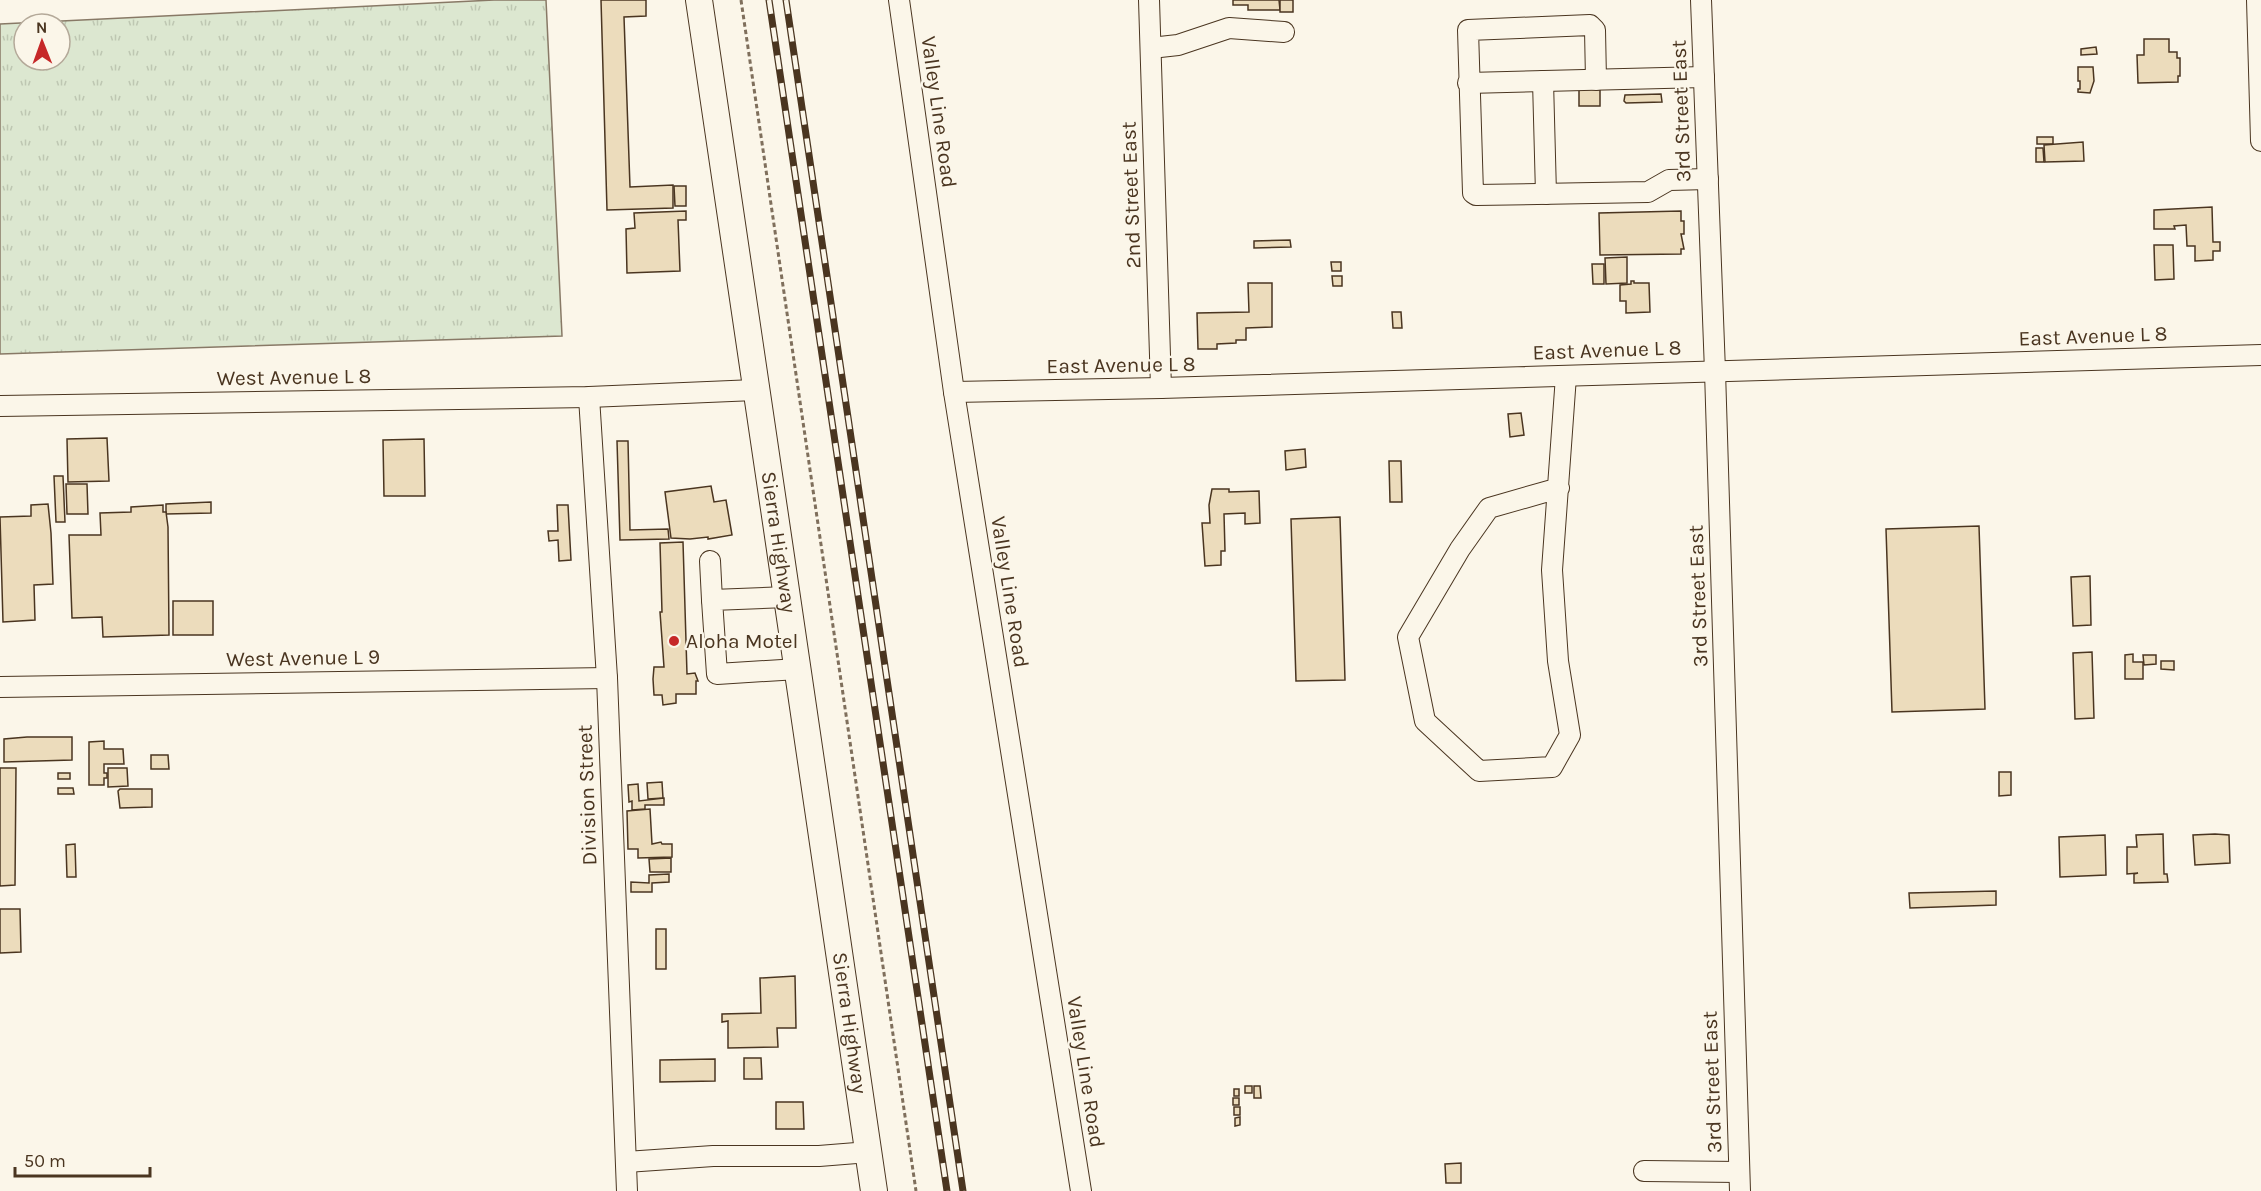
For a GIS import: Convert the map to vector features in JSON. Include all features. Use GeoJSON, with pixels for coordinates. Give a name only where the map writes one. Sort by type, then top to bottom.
{"type":"FeatureCollection","features":[{"type":"Feature","properties":{"kind":"main road","name":"Sierra Highway"},"geometry":{"type":"LineString","coordinates":[[699,0],[755,390],[832,888],[874,1191]]}},
{"type":"Feature","properties":{"kind":"street","name":"Valley Line Road"},"geometry":{"type":"LineString","coordinates":[[899,0],[954,393],[1081,1191]]}},
{"type":"Feature","properties":{"kind":"street","name":"2nd Street East"},"geometry":{"type":"LineString","coordinates":[[1149,0],[1161,388]]}},
{"type":"Feature","properties":{"kind":"street","name":"3rd Street East"},"geometry":{"type":"LineString","coordinates":[[1701,0],[1715,371],[1739,1181]]}},
{"type":"Feature","properties":{"kind":"street"},"geometry":{"type":"LineString","coordinates":[[2257,0],[2261,141]]}},
{"type":"Feature","properties":{"kind":"street"},"geometry":{"type":"LineString","coordinates":[[1596,80],[1595,30],[1590,25],[1471,28],[1467,33],[1473,193],[1476,195],[1648,192],[1669,180],[1708,178]]}},
{"type":"Feature","properties":{"kind":"street"},"geometry":{"type":"LineString","coordinates":[[1151,48],[1178,45],[1229,28],[1284,32]]}},
{"type":"Feature","properties":{"kind":"street"},"geometry":{"type":"LineString","coordinates":[[1468,83],[1704,77]]}},
{"type":"Feature","properties":{"kind":"street"},"geometry":{"type":"LineString","coordinates":[[1543,81],[1546,194]]}},
{"type":"Feature","properties":{"kind":"street","name":"East Avenue L 8"},"geometry":{"type":"LineString","coordinates":[[954,393],[2261,355]]}},
{"type":"Feature","properties":{"kind":"street"},"geometry":{"type":"LineString","coordinates":[[1559,488],[1490,508],[1460,549],[1408,637],[1425,721],[1479,771],[1552,767],[1570,735],[1558,661],[1552,570],[1559,488],[1566,375]]}},
{"type":"Feature","properties":{"kind":"street"},"geometry":{"type":"LineString","coordinates":[[589,397],[755,390]]}},
{"type":"Feature","properties":{"kind":"street","name":"West Avenue L 8"},"geometry":{"type":"LineString","coordinates":[[0,406],[589,397]]}},
{"type":"Feature","properties":{"kind":"street","name":"Division Street"},"geometry":{"type":"LineString","coordinates":[[589,397],[607,678],[627,1191]]}},
{"type":"Feature","properties":{"kind":"street"},"geometry":{"type":"LineString","coordinates":[[710,561],[717,674],[798,669]]}},
{"type":"Feature","properties":{"kind":"street"},"geometry":{"type":"LineString","coordinates":[[712,600],[787,597]]}},
{"type":"Feature","properties":{"kind":"street","name":"West Avenue L 9"},"geometry":{"type":"LineString","coordinates":[[0,687],[607,678]]}},
{"type":"Feature","properties":{"kind":"street"},"geometry":{"type":"LineString","coordinates":[[626,1162],[713,1156],[819,1156],[869,1152]]}},
{"type":"Feature","properties":{"kind":"street"},"geometry":{"type":"LineString","coordinates":[[1644,1171],[1739,1181]]}},
{"type":"Feature","properties":{"kind":"path"},"geometry":{"type":"LineString","coordinates":[[741,0],[916,1191]]}},
{"type":"Feature","properties":{"kind":"green space"},"geometry":{"type":"Polygon","coordinates":[[[494,0],[546,0],[562,336],[0,354],[0,24],[12,23],[12,72],[72,72],[72,21],[494,0]]]}},
{"type":"Feature","properties":{"kind":"building"},"geometry":{"type":"Polygon","coordinates":[[[601,0],[646,0],[646,16],[624,17],[630,187],[673,185],[673,208],[607,210],[601,0]]]}},
{"type":"Feature","properties":{"kind":"building"},"geometry":{"type":"Polygon","coordinates":[[[1233,0],[1279,0],[1280,10],[1248,10],[1248,5],[1233,5],[1233,0]]]}},
{"type":"Feature","properties":{"kind":"building"},"geometry":{"type":"Polygon","coordinates":[[[1280,0],[1293,0],[1293,12],[1280,12],[1280,0]]]}},
{"type":"Feature","properties":{"kind":"building"},"geometry":{"type":"Polygon","coordinates":[[[2144,39],[2169,39],[2169,52],[2177,52],[2177,58],[2180,58],[2178,82],[2138,83],[2137,55],[2144,55],[2144,39]]]}},
{"type":"Feature","properties":{"kind":"building"},"geometry":{"type":"Polygon","coordinates":[[[2096,47],[2097,54],[2081,55],[2081,49],[2096,47]]]}},
{"type":"Feature","properties":{"kind":"building"},"geometry":{"type":"Polygon","coordinates":[[[2078,67],[2093,67],[2094,81],[2090,93],[2078,92],[2080,81],[2078,81],[2078,67]]]}},
{"type":"Feature","properties":{"kind":"building"},"geometry":{"type":"Polygon","coordinates":[[[1579,87],[1600,87],[1600,106],[1579,106],[1579,87]]]}},
{"type":"Feature","properties":{"kind":"building"},"geometry":{"type":"Polygon","coordinates":[[[1661,94],[1662,102],[1626,103],[1624,101],[1625,95],[1661,94]]]}},
{"type":"Feature","properties":{"kind":"building"},"geometry":{"type":"Polygon","coordinates":[[[2037,137],[2053,137],[2053,144],[2037,144],[2037,137]]]}},
{"type":"Feature","properties":{"kind":"building"},"geometry":{"type":"Polygon","coordinates":[[[2083,142],[2084,161],[2045,162],[2044,145],[2083,142]]]}},
{"type":"Feature","properties":{"kind":"building"},"geometry":{"type":"Polygon","coordinates":[[[2036,148],[2043,148],[2044,162],[2036,162],[2036,148]]]}},
{"type":"Feature","properties":{"kind":"building"},"geometry":{"type":"Polygon","coordinates":[[[674,186],[686,186],[686,206],[675,206],[674,186]]]}},
{"type":"Feature","properties":{"kind":"building"},"geometry":{"type":"Polygon","coordinates":[[[2212,207],[2213,242],[2220,242],[2220,251],[2213,251],[2213,260],[2195,261],[2195,246],[2187,246],[2186,225],[2174,226],[2175,229],[2154,229],[2154,210],[2212,207]]]}},
{"type":"Feature","properties":{"kind":"building"},"geometry":{"type":"Polygon","coordinates":[[[686,211],[686,220],[678,220],[680,271],[627,273],[626,229],[635,228],[634,213],[686,211]]]}},
{"type":"Feature","properties":{"kind":"building"},"geometry":{"type":"Polygon","coordinates":[[[1681,211],[1681,221],[1684,221],[1684,234],[1681,234],[1684,249],[1681,249],[1681,254],[1600,255],[1599,213],[1681,211]]]}},
{"type":"Feature","properties":{"kind":"building"},"geometry":{"type":"Polygon","coordinates":[[[1290,240],[1291,247],[1254,248],[1254,241],[1290,240]]]}},
{"type":"Feature","properties":{"kind":"building"},"geometry":{"type":"Polygon","coordinates":[[[2154,245],[2173,245],[2174,279],[2155,280],[2154,245]]]}},
{"type":"Feature","properties":{"kind":"building"},"geometry":{"type":"Polygon","coordinates":[[[1627,257],[1627,283],[1606,284],[1605,258],[1627,257]]]}},
{"type":"Feature","properties":{"kind":"building"},"geometry":{"type":"Polygon","coordinates":[[[1331,262],[1341,262],[1341,271],[1332,271],[1331,262]]]}},
{"type":"Feature","properties":{"kind":"building"},"geometry":{"type":"Polygon","coordinates":[[[1592,264],[1604,264],[1604,284],[1593,284],[1592,264]]]}},
{"type":"Feature","properties":{"kind":"building"},"geometry":{"type":"Polygon","coordinates":[[[1332,276],[1342,276],[1342,286],[1333,286],[1332,276]]]}},
{"type":"Feature","properties":{"kind":"building"},"geometry":{"type":"Polygon","coordinates":[[[1631,281],[1649,283],[1650,312],[1626,313],[1626,301],[1620,301],[1620,285],[1631,284],[1631,281]]]}},
{"type":"Feature","properties":{"kind":"building"},"geometry":{"type":"Polygon","coordinates":[[[1248,283],[1272,283],[1272,327],[1246,328],[1246,340],[1217,344],[1217,349],[1198,349],[1197,313],[1249,312],[1248,283]]]}},
{"type":"Feature","properties":{"kind":"building"},"geometry":{"type":"Polygon","coordinates":[[[1392,312],[1401,312],[1402,328],[1393,328],[1392,312]]]}},
{"type":"Feature","properties":{"kind":"building"},"geometry":{"type":"Polygon","coordinates":[[[1521,413],[1524,435],[1510,437],[1508,414],[1521,413]]]}},
{"type":"Feature","properties":{"kind":"building"},"geometry":{"type":"Polygon","coordinates":[[[107,438],[109,481],[68,482],[67,439],[107,438]]]}},
{"type":"Feature","properties":{"kind":"building"},"geometry":{"type":"Polygon","coordinates":[[[424,439],[425,496],[384,496],[383,440],[424,439]]]}},
{"type":"Feature","properties":{"kind":"building"},"geometry":{"type":"Polygon","coordinates":[[[617,441],[628,441],[630,530],[668,529],[669,539],[620,540],[617,441]]]}},
{"type":"Feature","properties":{"kind":"building"},"geometry":{"type":"Polygon","coordinates":[[[1305,449],[1306,467],[1286,470],[1285,451],[1305,449]]]}},
{"type":"Feature","properties":{"kind":"building"},"geometry":{"type":"Polygon","coordinates":[[[1389,461],[1401,461],[1402,502],[1390,502],[1389,461]]]}},
{"type":"Feature","properties":{"kind":"building"},"geometry":{"type":"Polygon","coordinates":[[[54,476],[63,476],[65,522],[56,522],[54,476]]]}},
{"type":"Feature","properties":{"kind":"building"},"geometry":{"type":"Polygon","coordinates":[[[66,484],[87,484],[88,514],[67,514],[66,484]]]}},
{"type":"Feature","properties":{"kind":"building"},"geometry":{"type":"Polygon","coordinates":[[[711,486],[714,502],[726,500],[732,535],[708,539],[708,537],[671,538],[665,492],[711,486]]]}},
{"type":"Feature","properties":{"kind":"building"},"geometry":{"type":"Polygon","coordinates":[[[1212,489],[1229,489],[1229,492],[1259,491],[1260,523],[1245,524],[1245,513],[1224,514],[1225,551],[1221,551],[1221,565],[1205,566],[1202,523],[1210,523],[1209,505],[1212,489]]]}},
{"type":"Feature","properties":{"kind":"building"},"geometry":{"type":"Polygon","coordinates":[[[211,502],[211,513],[166,514],[166,504],[211,502]]]}},
{"type":"Feature","properties":{"kind":"building"},"geometry":{"type":"Polygon","coordinates":[[[48,504],[53,584],[34,585],[35,620],[3,622],[0,517],[31,516],[31,505],[48,504]]]}},
{"type":"Feature","properties":{"kind":"building"},"geometry":{"type":"Polygon","coordinates":[[[163,505],[168,527],[169,635],[103,637],[102,617],[72,618],[69,535],[101,535],[100,513],[131,512],[131,507],[163,505]]]}},
{"type":"Feature","properties":{"kind":"building"},"geometry":{"type":"Polygon","coordinates":[[[557,505],[568,505],[571,560],[559,561],[558,540],[549,541],[548,531],[558,531],[557,505]]]}},
{"type":"Feature","properties":{"kind":"building"},"geometry":{"type":"Polygon","coordinates":[[[1340,517],[1345,680],[1296,681],[1291,519],[1340,517]]]}},
{"type":"Feature","properties":{"kind":"building"},"geometry":{"type":"Polygon","coordinates":[[[1979,526],[1985,709],[1892,712],[1886,529],[1979,526]]]}},
{"type":"Feature","properties":{"kind":"building","name":"Aloha Motel"},"geometry":{"type":"Polygon","coordinates":[[[683,542],[687,674],[695,673],[698,681],[696,681],[696,694],[676,694],[676,703],[663,705],[662,695],[654,695],[653,679],[654,667],[664,667],[660,612],[662,612],[660,543],[683,542]]]}},
{"type":"Feature","properties":{"kind":"building"},"geometry":{"type":"Polygon","coordinates":[[[2090,576],[2091,625],[2073,626],[2071,577],[2090,576]]]}},
{"type":"Feature","properties":{"kind":"building"},"geometry":{"type":"Polygon","coordinates":[[[173,601],[213,601],[213,635],[173,635],[173,601]]]}},
{"type":"Feature","properties":{"kind":"building"},"geometry":{"type":"Polygon","coordinates":[[[2092,652],[2094,718],[2075,719],[2073,653],[2092,652]]]}},
{"type":"Feature","properties":{"kind":"building"},"geometry":{"type":"Polygon","coordinates":[[[2133,654],[2133,662],[2143,662],[2143,679],[2125,679],[2125,655],[2133,654]]]}},
{"type":"Feature","properties":{"kind":"building"},"geometry":{"type":"Polygon","coordinates":[[[2143,655],[2156,655],[2156,664],[2144,665],[2143,655]]]}},
{"type":"Feature","properties":{"kind":"building"},"geometry":{"type":"Polygon","coordinates":[[[2161,661],[2174,661],[2174,670],[2161,669],[2161,661]]]}},
{"type":"Feature","properties":{"kind":"building"},"geometry":{"type":"Polygon","coordinates":[[[72,737],[72,760],[4,762],[4,739],[72,737]]]}},
{"type":"Feature","properties":{"kind":"building"},"geometry":{"type":"Polygon","coordinates":[[[104,741],[104,749],[123,749],[124,764],[104,764],[104,773],[107,773],[107,778],[104,778],[104,785],[89,785],[89,742],[104,741]]]}},
{"type":"Feature","properties":{"kind":"building"},"geometry":{"type":"Polygon","coordinates":[[[151,755],[168,755],[169,769],[151,769],[151,755]]]}},
{"type":"Feature","properties":{"kind":"building"},"geometry":{"type":"Polygon","coordinates":[[[0,768],[16,768],[15,885],[0,886],[0,768]]]}},
{"type":"Feature","properties":{"kind":"building"},"geometry":{"type":"Polygon","coordinates":[[[108,768],[127,768],[128,786],[108,787],[108,768]]]}},
{"type":"Feature","properties":{"kind":"building"},"geometry":{"type":"Polygon","coordinates":[[[1999,772],[2011,772],[2011,795],[1999,796],[1999,772]]]}},
{"type":"Feature","properties":{"kind":"building"},"geometry":{"type":"Polygon","coordinates":[[[58,773],[70,773],[70,779],[58,779],[58,773]]]}},
{"type":"Feature","properties":{"kind":"building"},"geometry":{"type":"Polygon","coordinates":[[[662,782],[663,798],[648,799],[647,783],[662,782]]]}},
{"type":"Feature","properties":{"kind":"building"},"geometry":{"type":"Polygon","coordinates":[[[638,784],[639,801],[664,798],[664,805],[645,805],[645,809],[632,810],[628,785],[638,784]]]}},
{"type":"Feature","properties":{"kind":"building"},"geometry":{"type":"Polygon","coordinates":[[[58,788],[73,788],[74,794],[58,794],[58,788]]]}},
{"type":"Feature","properties":{"kind":"building"},"geometry":{"type":"Polygon","coordinates":[[[120,789],[152,789],[152,807],[120,808],[118,791],[120,789]]]}},
{"type":"Feature","properties":{"kind":"building"},"geometry":{"type":"Polygon","coordinates":[[[650,809],[652,844],[661,842],[672,844],[672,857],[638,858],[638,849],[628,849],[627,811],[650,809]]]}},
{"type":"Feature","properties":{"kind":"building"},"geometry":{"type":"Polygon","coordinates":[[[2163,834],[2164,874],[2167,874],[2168,882],[2134,883],[2134,874],[2138,873],[2127,874],[2127,847],[2137,847],[2136,835],[2163,834]]]}},
{"type":"Feature","properties":{"kind":"building"},"geometry":{"type":"Polygon","coordinates":[[[2105,835],[2106,875],[2060,877],[2059,837],[2105,835]]]}},
{"type":"Feature","properties":{"kind":"building"},"geometry":{"type":"Polygon","coordinates":[[[2193,835],[2229,835],[2230,863],[2195,865],[2193,835]]]}},
{"type":"Feature","properties":{"kind":"building"},"geometry":{"type":"Polygon","coordinates":[[[75,844],[76,877],[67,877],[66,845],[75,844]]]}},
{"type":"Feature","properties":{"kind":"building"},"geometry":{"type":"Polygon","coordinates":[[[671,858],[671,872],[650,872],[649,859],[671,858]]]}},
{"type":"Feature","properties":{"kind":"building"},"geometry":{"type":"Polygon","coordinates":[[[669,874],[669,882],[652,883],[652,892],[631,892],[631,882],[649,883],[649,875],[669,874]]]}},
{"type":"Feature","properties":{"kind":"building"},"geometry":{"type":"Polygon","coordinates":[[[1996,891],[1996,905],[1910,908],[1909,893],[1996,891]]]}},
{"type":"Feature","properties":{"kind":"building"},"geometry":{"type":"Polygon","coordinates":[[[0,909],[20,909],[21,952],[0,953],[0,909]]]}},
{"type":"Feature","properties":{"kind":"building"},"geometry":{"type":"Polygon","coordinates":[[[656,929],[666,929],[666,969],[656,969],[656,929]]]}},
{"type":"Feature","properties":{"kind":"building"},"geometry":{"type":"Polygon","coordinates":[[[795,976],[796,1028],[777,1028],[778,1047],[728,1048],[728,1021],[722,1022],[722,1014],[761,1013],[760,978],[795,976]]]}},
{"type":"Feature","properties":{"kind":"building"},"geometry":{"type":"Polygon","coordinates":[[[744,1058],[761,1058],[762,1079],[744,1079],[744,1058]]]}},
{"type":"Feature","properties":{"kind":"building"},"geometry":{"type":"Polygon","coordinates":[[[715,1059],[715,1081],[660,1082],[660,1060],[715,1059]]]}},
{"type":"Feature","properties":{"kind":"building"},"geometry":{"type":"Polygon","coordinates":[[[1245,1086],[1252,1086],[1252,1093],[1245,1093],[1245,1086]]]}},
{"type":"Feature","properties":{"kind":"building"},"geometry":{"type":"Polygon","coordinates":[[[1254,1086],[1260,1086],[1261,1098],[1254,1098],[1254,1086]]]}},
{"type":"Feature","properties":{"kind":"building"},"geometry":{"type":"Polygon","coordinates":[[[1234,1089],[1239,1089],[1239,1096],[1234,1096],[1234,1089]]]}},
{"type":"Feature","properties":{"kind":"building"},"geometry":{"type":"Polygon","coordinates":[[[1233,1098],[1239,1098],[1239,1105],[1233,1105],[1233,1098]]]}},
{"type":"Feature","properties":{"kind":"building"},"geometry":{"type":"Polygon","coordinates":[[[776,1102],[803,1102],[804,1129],[776,1129],[776,1102]]]}},
{"type":"Feature","properties":{"kind":"building"},"geometry":{"type":"Polygon","coordinates":[[[1234,1107],[1240,1107],[1240,1115],[1234,1115],[1234,1107]]]}},
{"type":"Feature","properties":{"kind":"building"},"geometry":{"type":"Polygon","coordinates":[[[1240,1117],[1240,1125],[1235,1126],[1235,1118],[1240,1117]]]}},
{"type":"Feature","properties":{"kind":"building"},"geometry":{"type":"Polygon","coordinates":[[[1461,1163],[1461,1183],[1446,1183],[1445,1164],[1461,1163]]]}},
{"type":"Feature","properties":{"kind":"railway"},"geometry":{"type":"LineString","coordinates":[[769,0],[947,1191]]}},
{"type":"Feature","properties":{"kind":"railway"},"geometry":{"type":"LineString","coordinates":[[786,0],[963,1191]]}},
{"type":"Feature","properties":{"kind":"place","name":"Aloha Motel"},"geometry":{"type":"Point","coordinates":[674,641]}}]}
